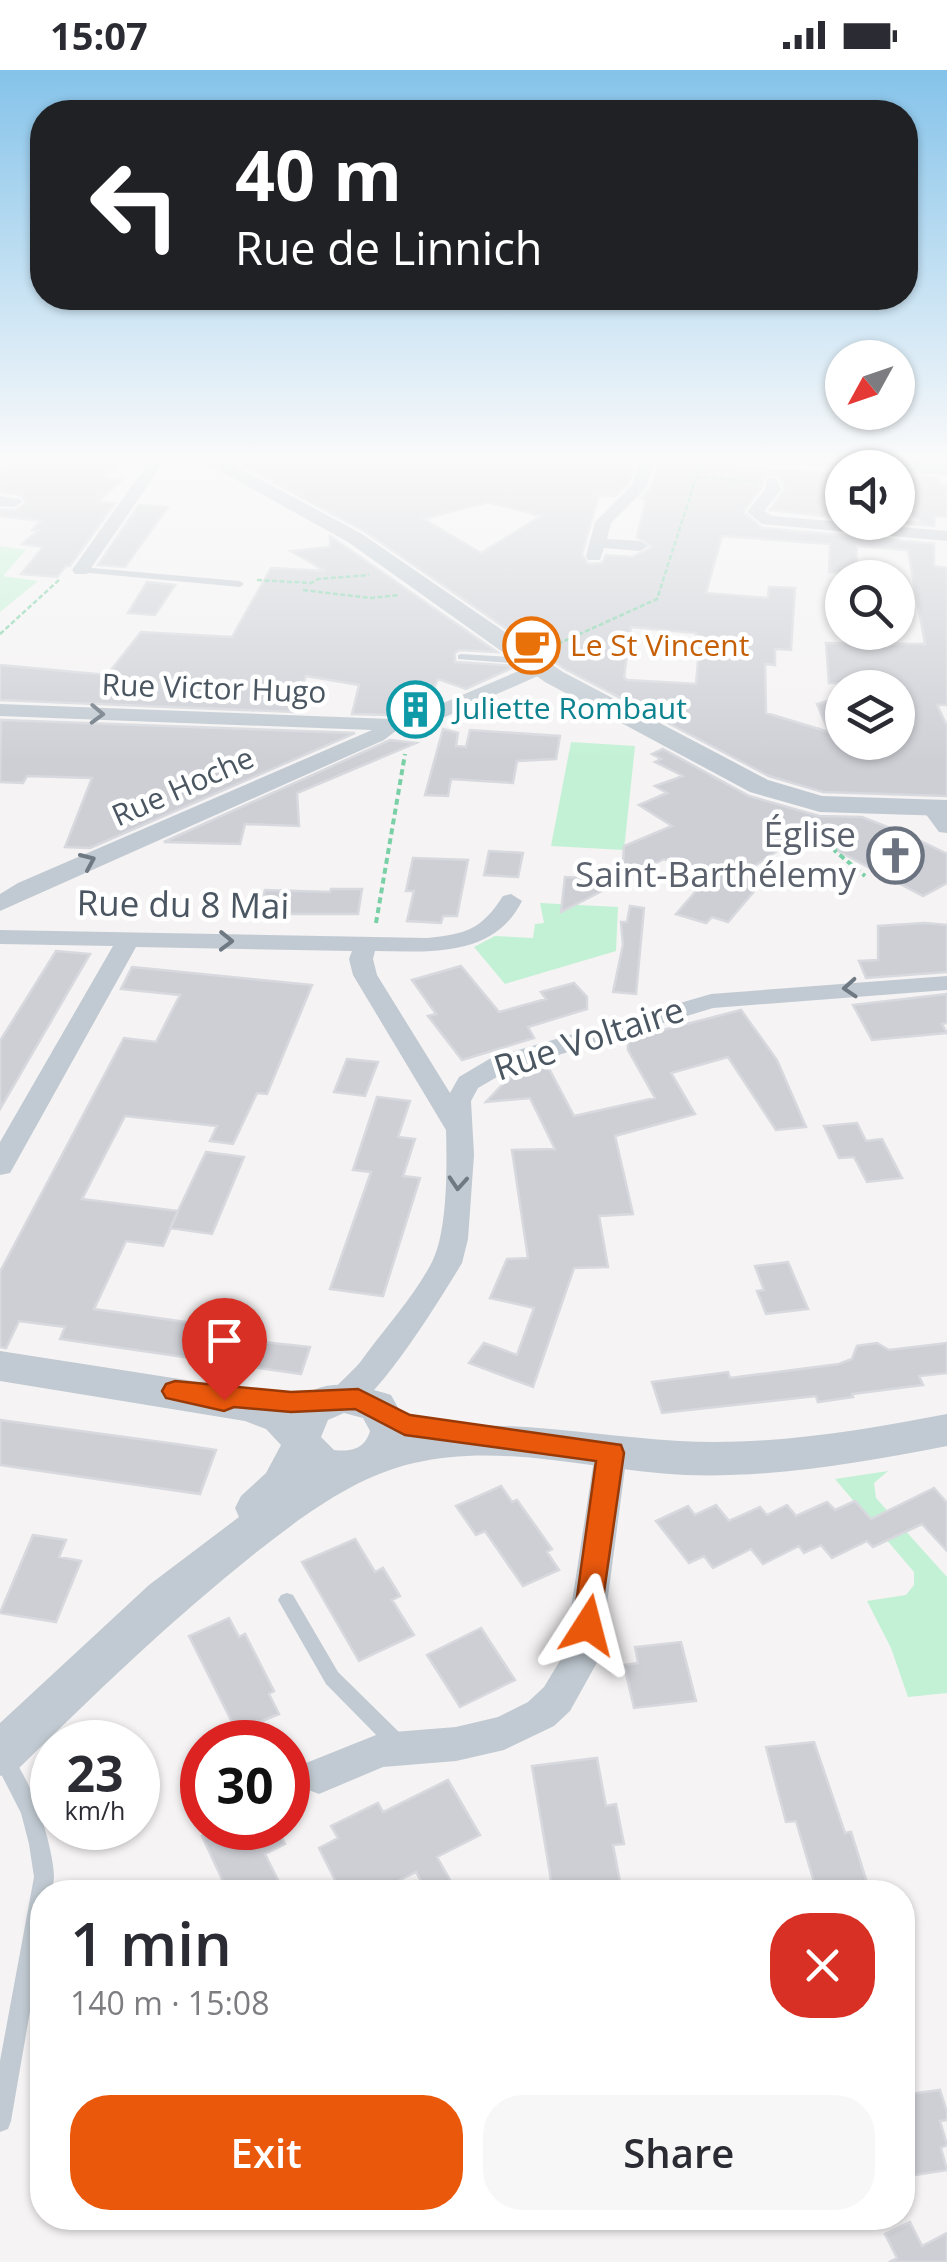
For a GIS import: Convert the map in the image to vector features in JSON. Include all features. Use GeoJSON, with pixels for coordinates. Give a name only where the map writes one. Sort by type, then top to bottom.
{"type":"FeatureCollection","features":[{"type":"Feature","properties":{"kind":"street"},"geometry":{"type":"LineString","coordinates":[[80,570],[88,558]]}},
{"type":"Feature","properties":{"kind":"street"},"geometry":{"type":"LineString","coordinates":[[385,558],[531,663],[648,730],[782,795],[853,808],[942,815]]}},
{"type":"Feature","properties":{"kind":"street","name":"Rue Victor Hugo"},"geometry":{"type":"LineString","coordinates":[[0,710],[391,726],[426,719],[531,663]]}},
{"type":"Feature","properties":{"kind":"street","name":"Rue Hoche"},"geometry":{"type":"LineString","coordinates":[[0,904],[26,888],[377,736],[391,726]]}},
{"type":"Feature","properties":{"kind":"street","name":"Rue du 8 Mai"},"geometry":{"type":"LineString","coordinates":[[0,937],[447,943],[472,936],[507,914],[511,901]]}},
{"type":"Feature","properties":{"kind":"street"},"geometry":{"type":"LineString","coordinates":[[0,1166],[128,940]]}},
{"type":"Feature","properties":{"kind":"street"},"geometry":{"type":"LineString","coordinates":[[366,944],[361,959],[365,976],[459,1132]]}},
{"type":"Feature","properties":{"kind":"street","name":"Rue Voltaire"},"geometry":{"type":"LineString","coordinates":[[337,1399],[366,1379],[448,1263],[454,1239],[458,1101],[477,1075],[500,1064],[711,1001],[947,983]]}},
{"type":"Feature","properties":{"kind":"street"},"geometry":{"type":"LineString","coordinates":[[0,1366],[175,1391],[291,1402],[337,1399],[372,1403],[405,1424],[611,1453],[682,1458],[781,1458],[862,1448],[947,1430]]}},
{"type":"Feature","properties":{"kind":"street"},"geometry":{"type":"LineString","coordinates":[[175,1391],[270,1412],[323,1465],[362,1464],[389,1440],[386,1415]]}},
{"type":"Feature","properties":{"kind":"street"},"geometry":{"type":"LineString","coordinates":[[0,1722],[153,1588],[274,1493],[288,1475],[307,1416],[337,1399]]}},
{"type":"Feature","properties":{"kind":"street"},"geometry":{"type":"LineString","coordinates":[[0,1755],[165,1598],[281,1510],[362,1464],[436,1439],[509,1440]]}},
{"type":"Feature","properties":{"kind":"street"},"geometry":{"type":"LineString","coordinates":[[319,1776],[362,1756],[504,1734],[541,1714],[568,1686],[582,1657],[611,1453]]}},
{"type":"Feature","properties":{"kind":"lane"},"geometry":{"type":"LineString","coordinates":[[80,570],[240,584]]}},
{"type":"Feature","properties":{"kind":"lane"},"geometry":{"type":"LineString","coordinates":[[461,657],[531,663]]}},
{"type":"Feature","properties":{"kind":"lane"},"geometry":{"type":"LineString","coordinates":[[287,1600],[332,1678],[402,1747]]}},
{"type":"Feature","properties":{"kind":"lane"},"geometry":{"type":"LineString","coordinates":[[0,1755],[22,1785],[40,1837],[43,1880]]}},
{"type":"Feature","properties":{"kind":"lane"},"geometry":{"type":"LineString","coordinates":[[0,2121],[30,1955]]}},
{"type":"Feature","properties":{"kind":"path"},"geometry":{"type":"LineString","coordinates":[[531,663],[657,599],[670,558]]}},
{"type":"Feature","properties":{"kind":"path"},"geometry":{"type":"LineString","coordinates":[[0,634],[66,573],[80,570]]}},
{"type":"Feature","properties":{"kind":"path"},"geometry":{"type":"LineString","coordinates":[[240,584],[256,580],[311,583],[318,579],[372,575]]}},
{"type":"Feature","properties":{"kind":"path"},"geometry":{"type":"LineString","coordinates":[[303,590],[380,598],[432,589]]}},
{"type":"Feature","properties":{"kind":"path"},"geometry":{"type":"LineString","coordinates":[[366,944],[375,926],[405,754]]}},
{"type":"Feature","properties":{"kind":"path"},"geometry":{"type":"LineString","coordinates":[[832,820],[834,851],[865,876]]}},
{"type":"Feature","properties":{"kind":"green space"},"geometry":{"type":"Polygon","coordinates":[[[0,558],[19,558],[3,576],[38,581],[0,612],[0,558]]]}},
{"type":"Feature","properties":{"kind":"green space"},"geometry":{"type":"Polygon","coordinates":[[[571,742],[635,746],[624,850],[551,846],[571,742]]]}},
{"type":"Feature","properties":{"kind":"green space"},"geometry":{"type":"Polygon","coordinates":[[[540,903],[618,907],[616,951],[505,984],[474,947],[495,936],[533,938],[535,924],[544,923],[540,903]]]}},
{"type":"Feature","properties":{"kind":"green space"},"geometry":{"type":"Polygon","coordinates":[[[888,1471],[874,1483],[876,1498],[947,1577],[947,1693],[908,1697],[891,1648],[867,1601],[906,1595],[914,1585],[914,1572],[835,1479],[888,1471]]]}},
{"type":"Feature","properties":{"kind":"building"},"geometry":{"type":"Polygon","coordinates":[[[34,558],[76,558],[57,577],[21,574],[34,558]]]}},
{"type":"Feature","properties":{"kind":"building"},"geometry":{"type":"Polygon","coordinates":[[[103,558],[131,558],[125,567],[98,565],[103,558]]]}},
{"type":"Feature","properties":{"kind":"building"},"geometry":{"type":"Polygon","coordinates":[[[303,558],[362,558],[497,652],[460,650],[455,653],[455,662],[516,666],[466,689],[438,679],[426,706],[391,715],[352,714],[359,685],[306,676],[295,712],[0,700],[0,665],[107,675],[141,632],[232,637],[271,568],[325,571],[303,558]]]}},
{"type":"Feature","properties":{"kind":"building"},"geometry":{"type":"Polygon","coordinates":[[[404,558],[585,558],[588,564],[602,563],[604,558],[716,558],[706,593],[768,598],[769,587],[795,588],[791,650],[775,649],[775,665],[765,664],[766,713],[825,731],[825,760],[915,760],[915,670],[828,670],[827,650],[915,650],[915,644],[925,644],[915,589],[915,560],[909,558],[934,558],[934,566],[947,568],[947,705],[937,705],[947,726],[947,796],[823,792],[769,776],[565,669],[404,558]],[[631,627],[624,677],[696,684],[700,639],[695,638],[696,633],[631,627]]]}},
{"type":"Feature","properties":{"kind":"building"},"geometry":{"type":"Polygon","coordinates":[[[147,582],[175,585],[155,615],[128,613],[147,582]]]}},
{"type":"Feature","properties":{"kind":"building"},"geometry":{"type":"Polygon","coordinates":[[[825,702],[825,723],[817,704],[825,702]]]}},
{"type":"Feature","properties":{"kind":"building"},"geometry":{"type":"Polygon","coordinates":[[[1,720],[355,733],[90,848],[65,847],[92,778],[27,776],[23,783],[0,782],[1,720]]]}},
{"type":"Feature","properties":{"kind":"building"},"geometry":{"type":"Polygon","coordinates":[[[443,729],[458,733],[456,746],[466,747],[470,730],[560,736],[556,759],[517,761],[513,783],[451,779],[448,796],[425,795],[443,729]]]}},
{"type":"Feature","properties":{"kind":"building"},"geometry":{"type":"Polygon","coordinates":[[[390,740],[416,743],[297,793],[299,826],[245,824],[240,844],[164,842],[390,740]]]}},
{"type":"Feature","properties":{"kind":"building"},"geometry":{"type":"Polygon","coordinates":[[[663,749],[749,796],[819,816],[862,817],[910,836],[947,854],[947,883],[923,896],[804,833],[741,875],[762,882],[728,922],[712,917],[706,923],[676,914],[708,877],[664,859],[561,912],[565,877],[622,880],[624,846],[672,826],[639,805],[667,793],[655,786],[683,776],[655,762],[661,759],[652,754],[663,749]]]}},
{"type":"Feature","properties":{"kind":"building"},"geometry":{"type":"Polygon","coordinates":[[[489,851],[523,853],[518,877],[484,875],[489,851]]]}},
{"type":"Feature","properties":{"kind":"building"},"geometry":{"type":"Polygon","coordinates":[[[413,858],[468,860],[457,916],[443,916],[441,923],[407,921],[414,891],[406,891],[413,858]]]}},
{"type":"Feature","properties":{"kind":"building"},"geometry":{"type":"Polygon","coordinates":[[[362,889],[358,914],[259,914],[265,890],[362,889]]]}},
{"type":"Feature","properties":{"kind":"building"},"geometry":{"type":"Polygon","coordinates":[[[630,906],[644,908],[636,994],[613,992],[623,945],[621,922],[627,922],[630,906]]]}},
{"type":"Feature","properties":{"kind":"building"},"geometry":{"type":"Polygon","coordinates":[[[947,925],[947,972],[866,978],[859,961],[878,960],[878,926],[947,925]]]}},
{"type":"Feature","properties":{"kind":"building"},"geometry":{"type":"Polygon","coordinates":[[[56,951],[90,954],[0,1109],[0,1041],[56,951]]]}},
{"type":"Feature","properties":{"kind":"building"},"geometry":{"type":"Polygon","coordinates":[[[461,966],[499,1012],[546,999],[541,992],[574,983],[587,997],[587,1009],[528,1027],[534,1038],[462,1060],[428,1016],[436,1014],[412,980],[461,966]]]}},
{"type":"Feature","properties":{"kind":"building"},"geometry":{"type":"Polygon","coordinates":[[[132,967],[312,985],[267,1094],[257,1093],[233,1144],[210,1141],[217,1126],[125,1116],[82,1199],[178,1211],[163,1246],[126,1241],[94,1309],[221,1327],[217,1337],[310,1347],[301,1374],[60,1339],[65,1327],[19,1321],[6,1348],[0,1347],[0,1272],[124,1038],[156,1042],[180,995],[121,989],[132,967]]]}},
{"type":"Feature","properties":{"kind":"building"},"geometry":{"type":"Polygon","coordinates":[[[947,994],[947,1023],[942,1024],[947,1033],[872,1040],[853,1005],[947,994]]]}},
{"type":"Feature","properties":{"kind":"building"},"geometry":{"type":"Polygon","coordinates":[[[741,1010],[777,1060],[806,1127],[776,1130],[728,1057],[671,1073],[695,1114],[615,1136],[633,1214],[599,1216],[608,1267],[574,1268],[533,1387],[469,1363],[484,1343],[517,1355],[534,1308],[490,1298],[507,1259],[528,1258],[512,1150],[555,1149],[530,1098],[486,1102],[513,1073],[546,1063],[574,1116],[655,1098],[628,1050],[628,1039],[741,1010]]]}},
{"type":"Feature","properties":{"kind":"building"},"geometry":{"type":"Polygon","coordinates":[[[347,1059],[378,1062],[365,1096],[334,1092],[347,1059]]]}},
{"type":"Feature","properties":{"kind":"building"},"geometry":{"type":"Polygon","coordinates":[[[377,1097],[410,1101],[398,1137],[415,1139],[403,1176],[420,1178],[383,1296],[330,1289],[371,1172],[353,1170],[377,1097]]]}},
{"type":"Feature","properties":{"kind":"building"},"geometry":{"type":"Polygon","coordinates":[[[857,1123],[866,1141],[882,1139],[902,1178],[867,1182],[854,1157],[839,1158],[824,1126],[857,1123]]]}},
{"type":"Feature","properties":{"kind":"building"},"geometry":{"type":"Polygon","coordinates":[[[206,1152],[244,1157],[212,1234],[170,1228],[206,1152]]]}},
{"type":"Feature","properties":{"kind":"building"},"geometry":{"type":"Polygon","coordinates":[[[788,1262],[808,1309],[766,1314],[757,1291],[764,1290],[755,1266],[788,1262]]]}},
{"type":"Feature","properties":{"kind":"building"},"geometry":{"type":"Polygon","coordinates":[[[877,1343],[889,1350],[947,1343],[947,1373],[919,1376],[923,1385],[818,1402],[816,1396],[662,1413],[652,1382],[728,1372],[730,1378],[839,1364],[852,1359],[857,1346],[877,1343]]]}},
{"type":"Feature","properties":{"kind":"building"},"geometry":{"type":"Polygon","coordinates":[[[0,1420],[216,1450],[200,1494],[0,1465],[0,1420]]]}},
{"type":"Feature","properties":{"kind":"building"},"geometry":{"type":"Polygon","coordinates":[[[501,1486],[512,1502],[517,1500],[552,1549],[547,1552],[559,1570],[523,1586],[485,1531],[476,1535],[456,1506],[501,1486]]]}},
{"type":"Feature","properties":{"kind":"building"},"geometry":{"type":"Polygon","coordinates":[[[934,1488],[947,1503],[947,1551],[922,1524],[873,1547],[867,1541],[832,1558],[821,1545],[804,1553],[799,1546],[763,1564],[751,1549],[713,1568],[704,1556],[689,1563],[656,1521],[688,1506],[695,1515],[716,1505],[729,1521],[760,1507],[767,1515],[787,1505],[796,1516],[827,1502],[835,1510],[855,1501],[871,1519],[934,1488]]]}},
{"type":"Feature","properties":{"kind":"building"},"geometry":{"type":"Polygon","coordinates":[[[33,1535],[66,1540],[59,1557],[81,1561],[56,1622],[0,1613],[33,1535]]]}},
{"type":"Feature","properties":{"kind":"building"},"geometry":{"type":"Polygon","coordinates":[[[355,1539],[375,1572],[383,1568],[400,1596],[392,1600],[414,1635],[359,1661],[302,1562],[355,1539]]]}},
{"type":"Feature","properties":{"kind":"building"},"geometry":{"type":"Polygon","coordinates":[[[229,1618],[239,1637],[245,1634],[274,1691],[269,1694],[279,1714],[264,1720],[231,1720],[189,1636],[229,1618]]]}},
{"type":"Feature","properties":{"kind":"building"},"geometry":{"type":"Polygon","coordinates":[[[481,1628],[515,1680],[460,1707],[427,1655],[481,1628]]]}},
{"type":"Feature","properties":{"kind":"building"},"geometry":{"type":"Polygon","coordinates":[[[681,1642],[696,1701],[634,1708],[624,1665],[638,1663],[635,1647],[681,1642]]]}},
{"type":"Feature","properties":{"kind":"building"},"geometry":{"type":"Polygon","coordinates":[[[814,1742],[845,1833],[851,1832],[866,1880],[813,1880],[796,1821],[786,1822],[766,1747],[814,1742]]]}},
{"type":"Feature","properties":{"kind":"building"},"geometry":{"type":"Polygon","coordinates":[[[597,1758],[606,1806],[616,1804],[624,1844],[613,1845],[620,1880],[551,1880],[532,1766],[597,1758]]]}},
{"type":"Feature","properties":{"kind":"building"},"geometry":{"type":"Polygon","coordinates":[[[448,1780],[480,1835],[437,1857],[450,1880],[420,1880],[416,1872],[400,1880],[335,1880],[319,1848],[338,1838],[331,1826],[378,1803],[383,1812],[448,1780]]]}},
{"type":"Feature","properties":{"kind":"building"},"geometry":{"type":"Polygon","coordinates":[[[208,1850],[273,1850],[265,1854],[278,1880],[222,1880],[208,1850]]]}},
{"type":"Feature","properties":{"kind":"building"},"geometry":{"type":"Polygon","coordinates":[[[940,2090],[947,2112],[947,2120],[940,2121],[947,2145],[941,2148],[947,2170],[915,2175],[915,2093],[940,2090]]]}},
{"type":"Feature","properties":{"kind":"building"},"geometry":{"type":"Polygon","coordinates":[[[914,2230],[922,2246],[947,2233],[947,2262],[889,2262],[897,2258],[885,2234],[914,2230]]]}},
{"type":"Feature","properties":{"kind":"place","name":"Le St Vincent"},"geometry":{"type":"Point","coordinates":[531,646]}},
{"type":"Feature","properties":{"kind":"place","name":"Juliette Rombaut"},"geometry":{"type":"Point","coordinates":[415,709]}},
{"type":"Feature","properties":{"kind":"place","name":"Église Saint-Barthélemy"},"geometry":{"type":"Point","coordinates":[895,855]}},
{"type":"Feature","properties":{"kind":"route"},"geometry":{"type":"LineString","coordinates":[[224,1400],[175,1391],[291,1402],[358,1399],[372,1403],[405,1424],[611,1453],[588,1625]]}}]}
